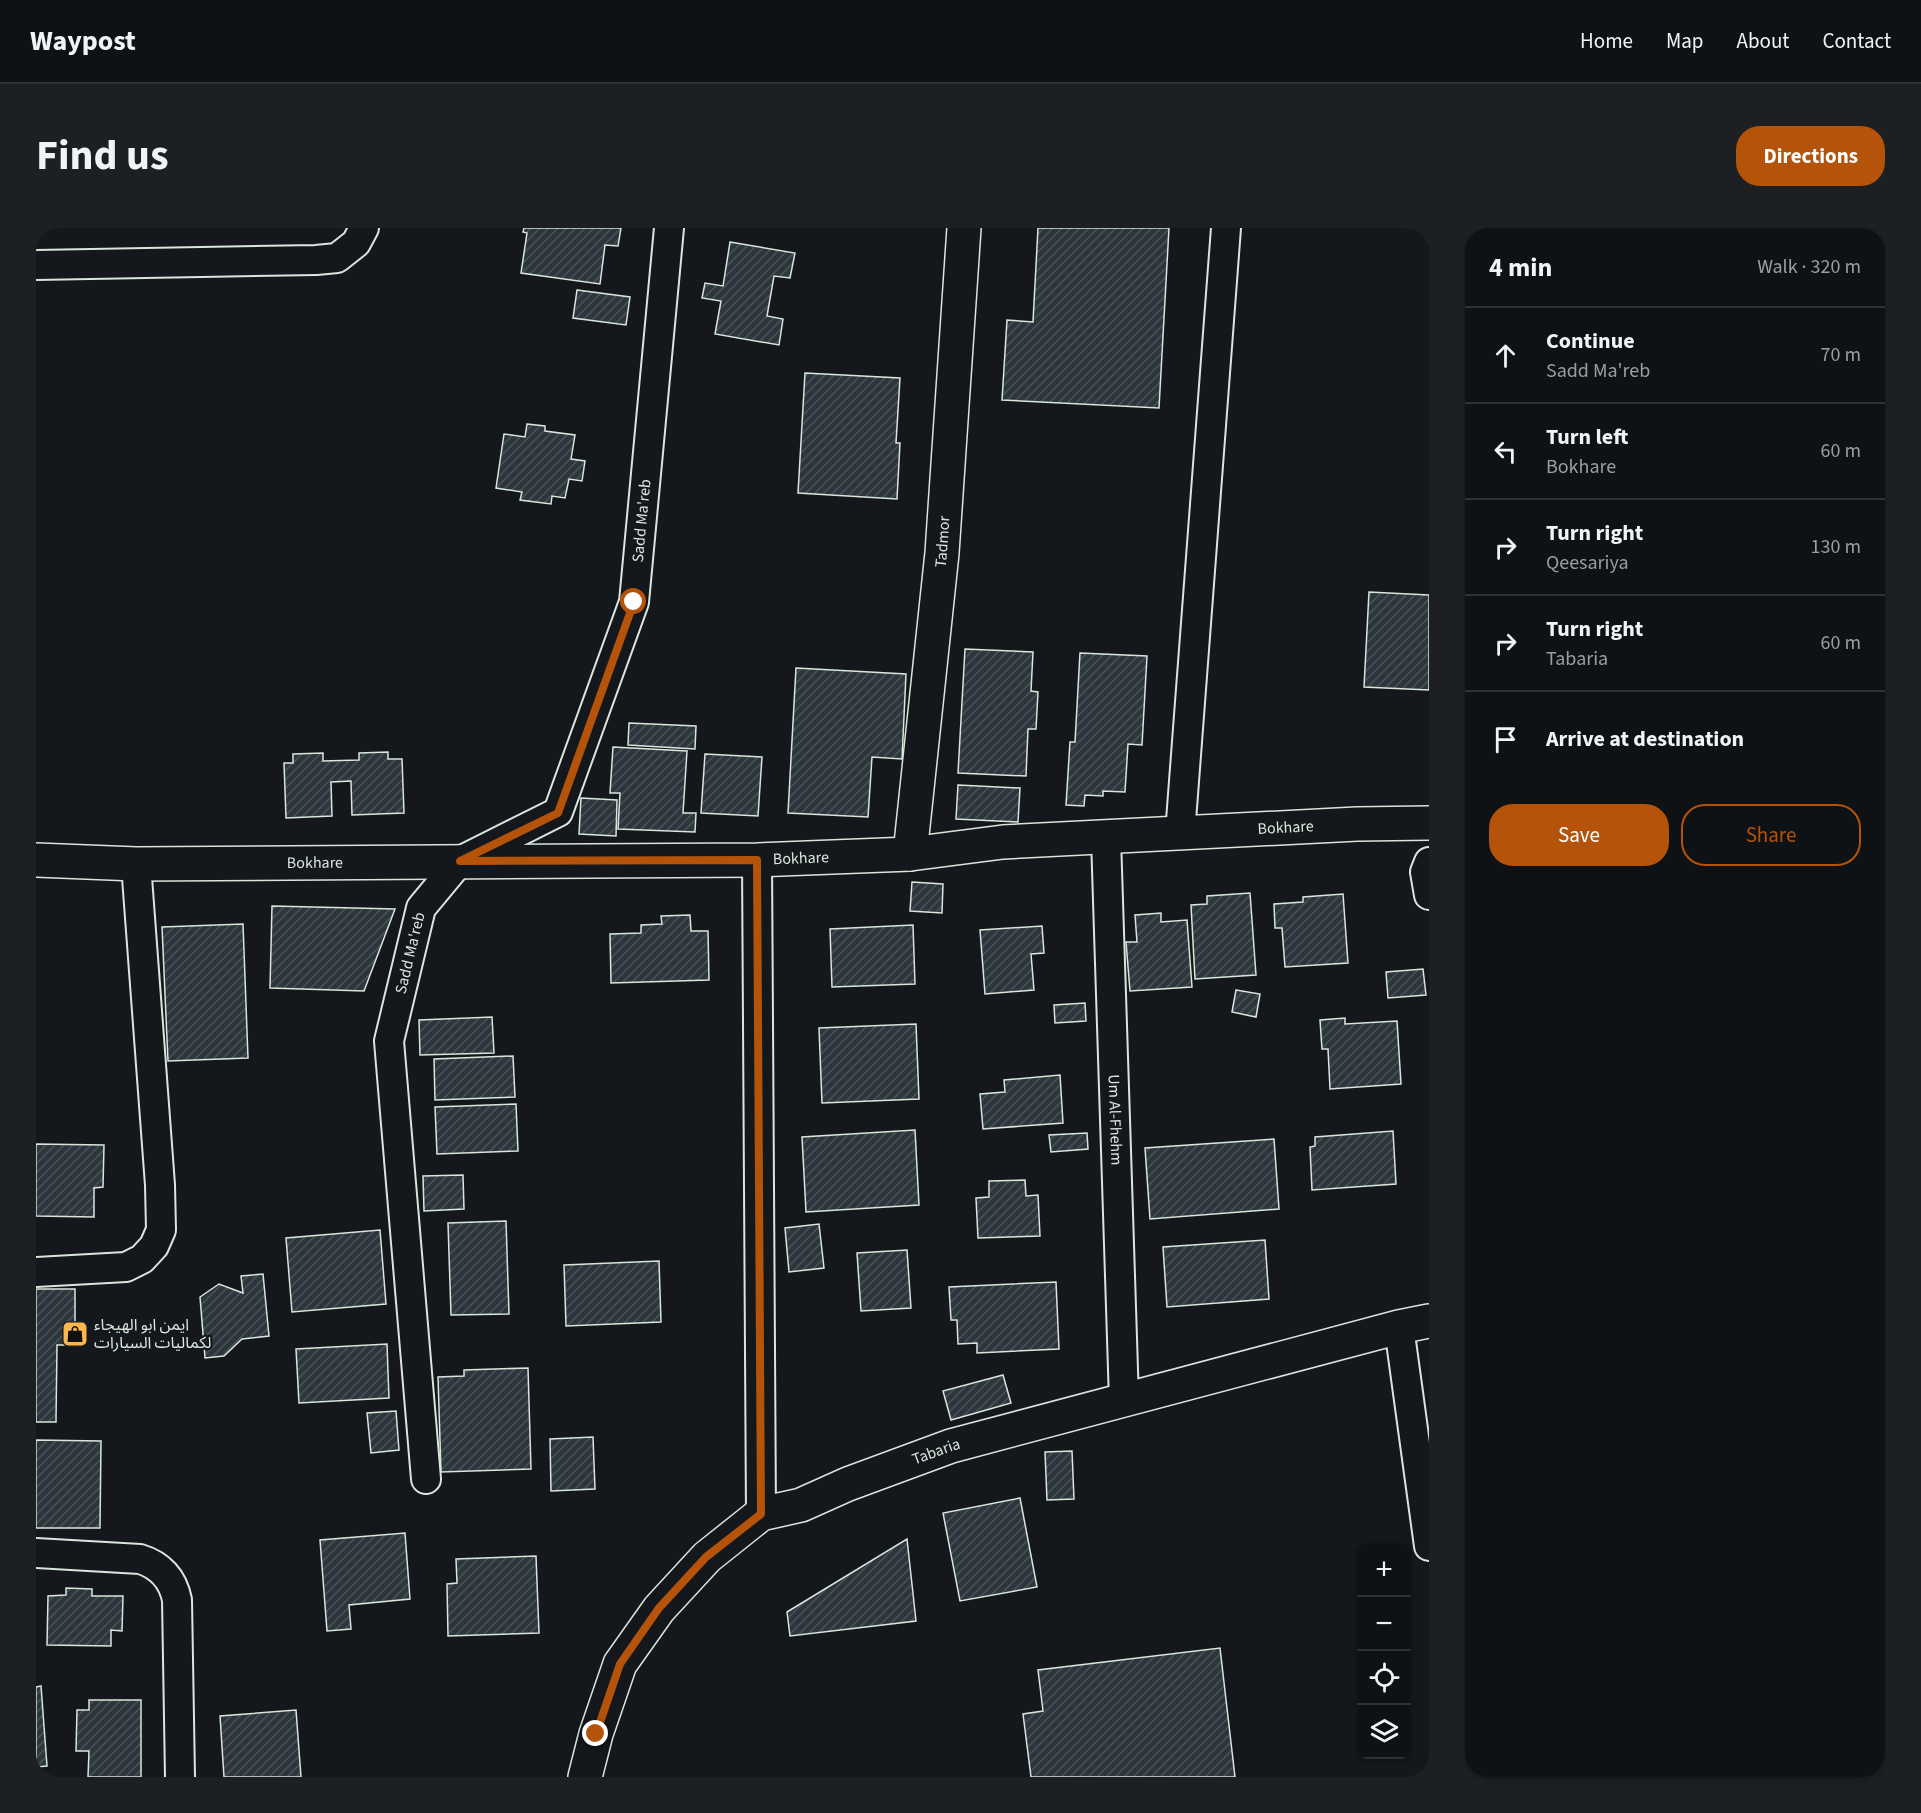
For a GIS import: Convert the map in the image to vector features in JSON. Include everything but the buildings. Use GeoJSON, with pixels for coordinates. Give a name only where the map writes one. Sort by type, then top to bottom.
{"type":"FeatureCollection","features":[{"type":"Feature","properties":{"kind":"street"},"geometry":{"type":"LineString","coordinates":[[36,265],[337,258],[356,243],[364,228]]}},
{"type":"Feature","properties":{"kind":"street","name":"Sadd Ma'reb"},"geometry":{"type":"LineString","coordinates":[[426,1479],[388,1041],[421,908],[460,861],[558,813],[634,602],[669,228]]}},
{"type":"Feature","properties":{"kind":"street","name":"Tadmor"},"geometry":{"type":"LineString","coordinates":[[910,854],[942,553],[964,228]]}},
{"type":"Feature","properties":{"kind":"street"},"geometry":{"type":"LineString","coordinates":[[1180,834],[1226,228]]}},
{"type":"Feature","properties":{"kind":"street","name":"Bokhare"},"geometry":{"type":"LineString","coordinates":[[36,860],[136,864],[757,860],[910,854],[1003,842],[1357,824],[1429,823]]}},
{"type":"Feature","properties":{"kind":"street","name":"Um Al-Fhehm"},"geometry":{"type":"LineString","coordinates":[[1106,838],[1124,1401]]}},
{"type":"Feature","properties":{"kind":"street"},"geometry":{"type":"LineString","coordinates":[[757,860],[761,1514]]}},
{"type":"Feature","properties":{"kind":"street"},"geometry":{"type":"LineString","coordinates":[[1429,862],[1425,872],[1429,896]]}},
{"type":"Feature","properties":{"kind":"street"},"geometry":{"type":"LineString","coordinates":[[36,1272],[126,1267],[142,1259],[154,1246],[161,1230],[160,1185],[136,864]]}},
{"type":"Feature","properties":{"kind":"street"},"geometry":{"type":"LineString","coordinates":[[1414,1324],[1429,1546]]}},
{"type":"Feature","properties":{"kind":"street","name":"Tabaria"},"geometry":{"type":"LineString","coordinates":[[585,1777],[596,1734],[620,1664],[659,1608],[706,1557],[761,1514],[801,1504],[951,1446],[1414,1324]]}},
{"type":"Feature","properties":{"kind":"street"},"geometry":{"type":"LineString","coordinates":[[36,1553],[132,1557],[148,1562],[168,1577],[177,1600],[180,1777]]}},
{"type":"Feature","properties":{"kind":"place","name":"ايمن ابو الهيجاء لكماليات السيارات"},"geometry":{"type":"Point","coordinates":[75,1334]}},
{"type":"Feature","properties":{"kind":"route"},"geometry":{"type":"LineString","coordinates":[[596,1734],[620,1664],[659,1608],[706,1557],[761,1514],[757,860],[460,861],[558,813],[634,602]]}}]}
